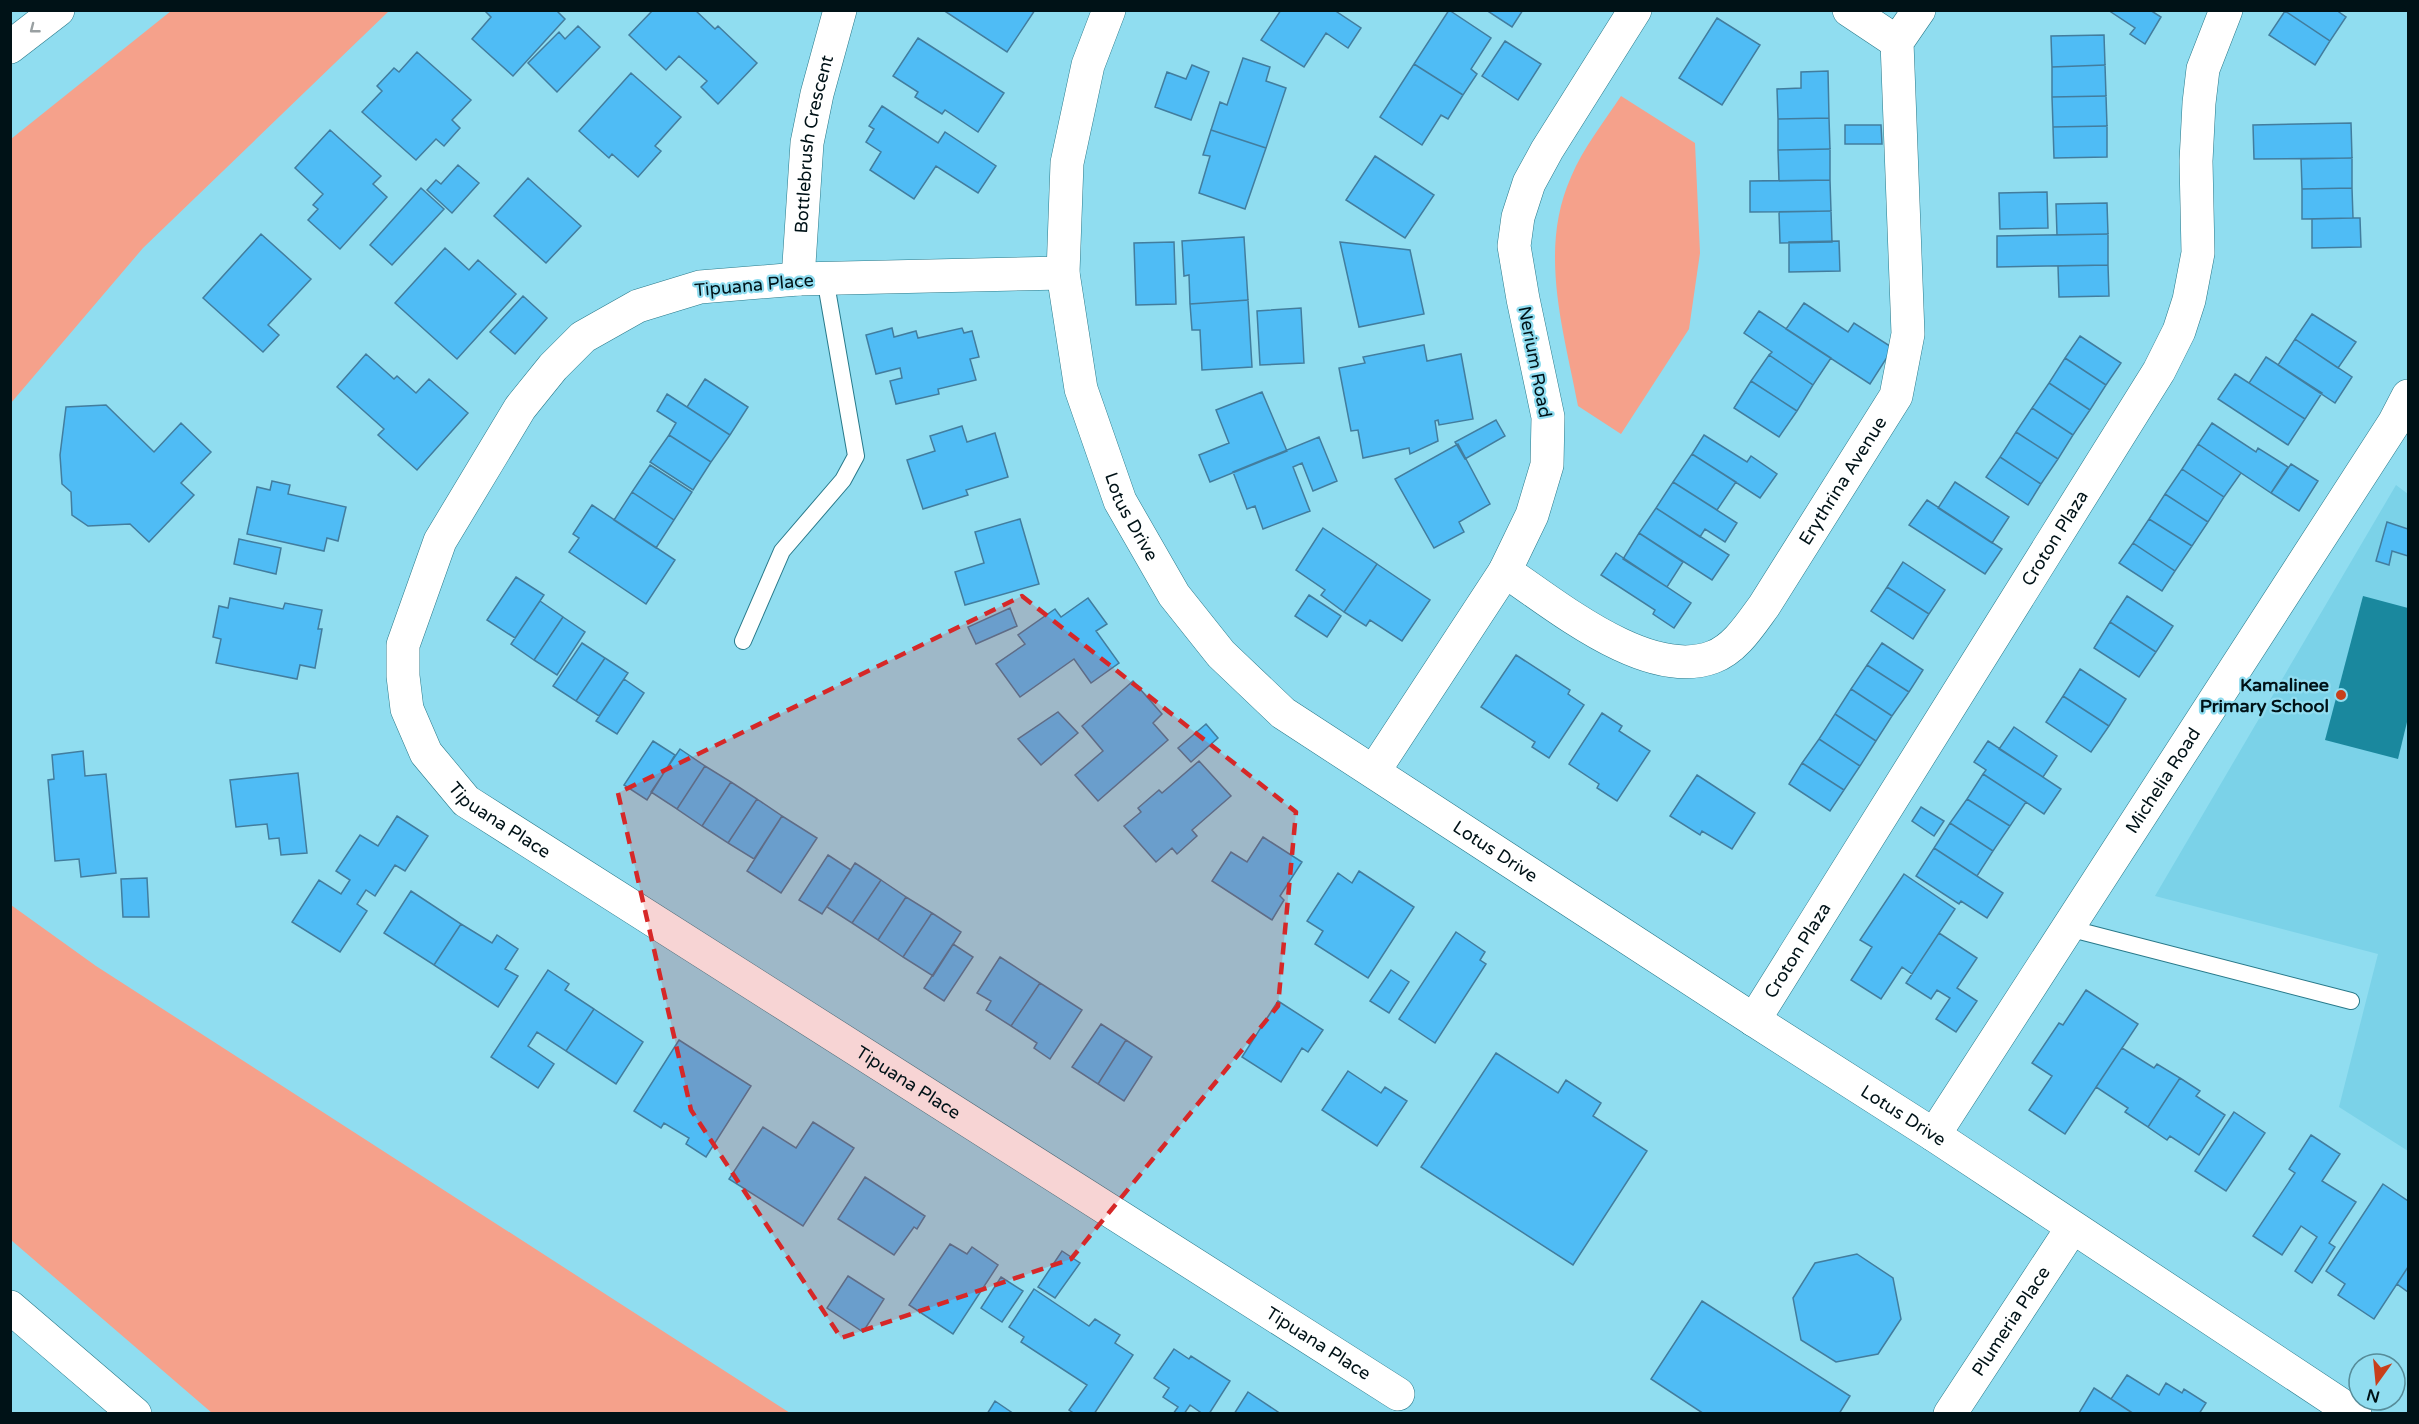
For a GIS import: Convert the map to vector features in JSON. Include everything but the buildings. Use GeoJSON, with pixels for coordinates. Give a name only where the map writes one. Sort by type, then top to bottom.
{"type":"FeatureCollection","features":[{"type":"Feature","properties":{"kind":"street"},"geometry":{"type":"LineString","coordinates":[[10,47],[58,10]]}},
{"type":"Feature","properties":{"kind":"street","name":"Bottlebrush Crescent"},"geometry":{"type":"LineString","coordinates":[[812,279],[807,143],[817,94],[840,10]]}},
{"type":"Feature","properties":{"kind":"street","name":"Lotus Drive"},"geometry":{"type":"LineString","coordinates":[[1109,10],[1088,65],[1067,163],[1063,273],[1081,389],[1120,501],[1174,595],[1221,654],[1283,713],[1754,1020],[1935,1135],[2072,1228],[2355,1413]]}},
{"type":"Feature","properties":{"kind":"street","name":"Nerium Road"},"geometry":{"type":"LineString","coordinates":[[1374,771],[1505,571],[1532,515],[1547,465],[1548,417],[1514,246],[1518,217],[1529,183],[1547,150],[1635,10]]}},
{"type":"Feature","properties":{"kind":"street"},"geometry":{"type":"LineString","coordinates":[[1849,10],[1897,42],[1919,10]]}},
{"type":"Feature","properties":{"kind":"street","name":"Croton Plaza"},"geometry":{"type":"LineString","coordinates":[[1754,1020],[2159,371],[2179,331],[2189,300],[2198,253],[2196,161],[2203,69],[2226,10]]}},
{"type":"Feature","properties":{"kind":"street","name":"Erythrina Avenue"},"geometry":{"type":"LineString","coordinates":[[1505,571],[1602,636],[1650,658],[1683,663],[1713,657],[1739,639],[1764,606],[1896,396],[1908,334],[1897,42]]}},
{"type":"Feature","properties":{"kind":"street","name":"Tipuana Place"},"geometry":{"type":"LineString","coordinates":[[1063,273],[812,279],[700,287],[639,306],[582,338],[553,367],[520,408],[440,541],[403,645],[403,676],[407,709],[426,753],[466,801],[1398,1394]]}},
{"type":"Feature","properties":{"kind":"street","name":"Michelia Road"},"geometry":{"type":"LineString","coordinates":[[1935,1135],[2409,396]]}},
{"type":"Feature","properties":{"kind":"street","name":"Plumeria Place"},"geometry":{"type":"LineString","coordinates":[[1950,1413],[2072,1228]]}},
{"type":"Feature","properties":{"kind":"street"},"geometry":{"type":"LineString","coordinates":[[10,1307],[135,1413]]}},
{"type":"Feature","properties":{"kind":"lane"},"geometry":{"type":"LineString","coordinates":[[743,641],[782,551],[843,480],[856,456],[812,279]]}},
{"type":"Feature","properties":{"kind":"lane"},"geometry":{"type":"LineString","coordinates":[[2068,928],[2351,1001]]}},
{"type":"Feature","properties":{"kind":"highlighted area"},"geometry":{"type":"Polygon","coordinates":[[[1022,596],[1296,812],[1278,1006],[1071,1259],[841,1338],[691,1110],[618,793],[1022,596]]]}},
{"type":"Feature","properties":{"kind":"shaded area"},"geometry":{"type":"Polygon","coordinates":[[[171,11],[389,11],[143,248],[11,403],[11,139],[171,11]]]}},
{"type":"Feature","properties":{"kind":"shaded area"},"geometry":{"type":"Polygon","coordinates":[[[1621,96],[1695,143],[1700,253],[1689,329],[1621,434],[1578,406],[1561,320],[1555,262],[1556,233],[1561,205],[1571,177],[1588,145],[1621,96]]]}},
{"type":"Feature","properties":{"kind":"shaded area","name":"Kamalinee Primary School"},"geometry":{"type":"Polygon","coordinates":[[[2396,485],[2408,494],[2408,1151],[2339,1107],[2378,954],[2155,896],[2396,485]]]}},
{"type":"Feature","properties":{"kind":"shaded area"},"geometry":{"type":"Polygon","coordinates":[[[2363,596],[2408,608],[2408,718],[2398,759],[2325,740],[2363,596]]]}},
{"type":"Feature","properties":{"kind":"shaded area"},"geometry":{"type":"Polygon","coordinates":[[[11,905],[96,966],[790,1413],[212,1413],[11,1240],[11,905]]]}},
{"type":"Feature","properties":{"kind":"place","name":"Kamalinee Primary School"},"geometry":{"type":"Point","coordinates":[2341,695]}}]}
